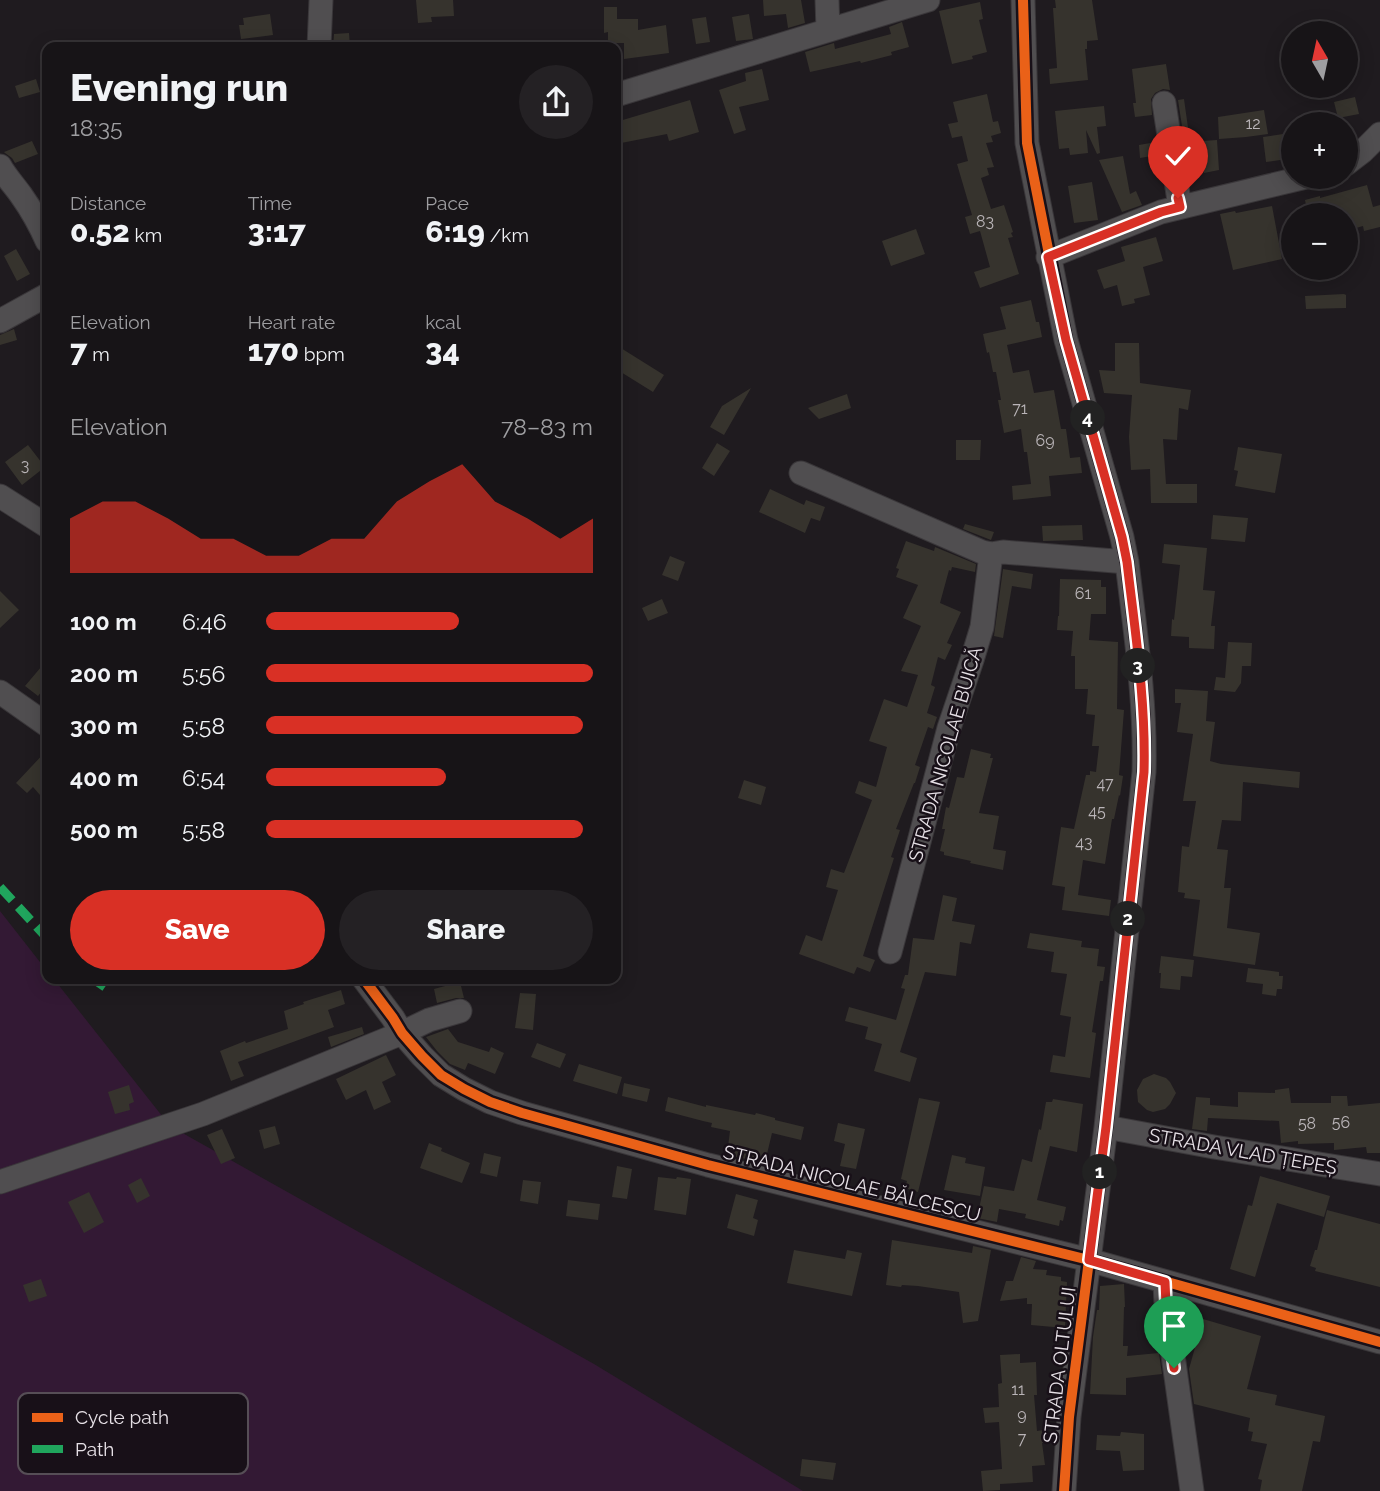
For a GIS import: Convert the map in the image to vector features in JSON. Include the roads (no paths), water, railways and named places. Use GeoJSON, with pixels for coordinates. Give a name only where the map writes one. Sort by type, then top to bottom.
{"type":"FeatureCollection","features":[{"type":"Feature","properties":{"kind":"street"},"geometry":{"type":"LineString","coordinates":[[320,42],[321,0]]}},
{"type":"Feature","properties":{"kind":"street"},"geometry":{"type":"LineString","coordinates":[[827,0],[828,30]]}},
{"type":"Feature","properties":{"kind":"street"},"geometry":{"type":"LineString","coordinates":[[621,93],[928,0]]}},
{"type":"Feature","properties":{"kind":"street","name":"STRADA OLTULUI"},"geometry":{"type":"LineString","coordinates":[[1023,0],[1027,144],[1066,340],[1122,537],[1143,715],[1144,772],[1106,1127],[1069,1417],[1063,1491]]}},
{"type":"Feature","properties":{"kind":"street"},"geometry":{"type":"LineString","coordinates":[[1164,103],[1180,207]]}},
{"type":"Feature","properties":{"kind":"street"},"geometry":{"type":"LineString","coordinates":[[1358,155],[1380,134]]}},
{"type":"Feature","properties":{"kind":"street"},"geometry":{"type":"LineString","coordinates":[[0,166],[42,231]]}},
{"type":"Feature","properties":{"kind":"street"},"geometry":{"type":"LineString","coordinates":[[1048,257],[1161,212],[1281,183]]}},
{"type":"Feature","properties":{"kind":"street"},"geometry":{"type":"LineString","coordinates":[[0,321],[42,298]]}},
{"type":"Feature","properties":{"kind":"street"},"geometry":{"type":"LineString","coordinates":[[801,473],[982,552],[1127,562]]}},
{"type":"Feature","properties":{"kind":"street"},"geometry":{"type":"LineString","coordinates":[[0,496],[42,523]]}},
{"type":"Feature","properties":{"kind":"street","name":"STRADA NICOLAE BUICĂ"},"geometry":{"type":"LineString","coordinates":[[890,952],[949,728],[982,627],[991,554]]}},
{"type":"Feature","properties":{"kind":"street"},"geometry":{"type":"LineString","coordinates":[[0,692],[42,721]]}},
{"type":"Feature","properties":{"kind":"street","name":"STRADA NICOLAE BĂLCESCU"},"geometry":{"type":"LineString","coordinates":[[368,984],[402,1033],[441,1075],[490,1102],[708,1165],[1089,1260],[1380,1342]]}},
{"type":"Feature","properties":{"kind":"street"},"geometry":{"type":"LineString","coordinates":[[0,1182],[203,1114],[429,1020],[460,1010]]}},
{"type":"Feature","properties":{"kind":"street","name":"STRADA VLAD ȚEPEȘ"},"geometry":{"type":"LineString","coordinates":[[1106,1127],[1380,1174]]}},
{"type":"Feature","properties":{"kind":"street"},"geometry":{"type":"LineString","coordinates":[[1165,1282],[1192,1491]]}}]}
